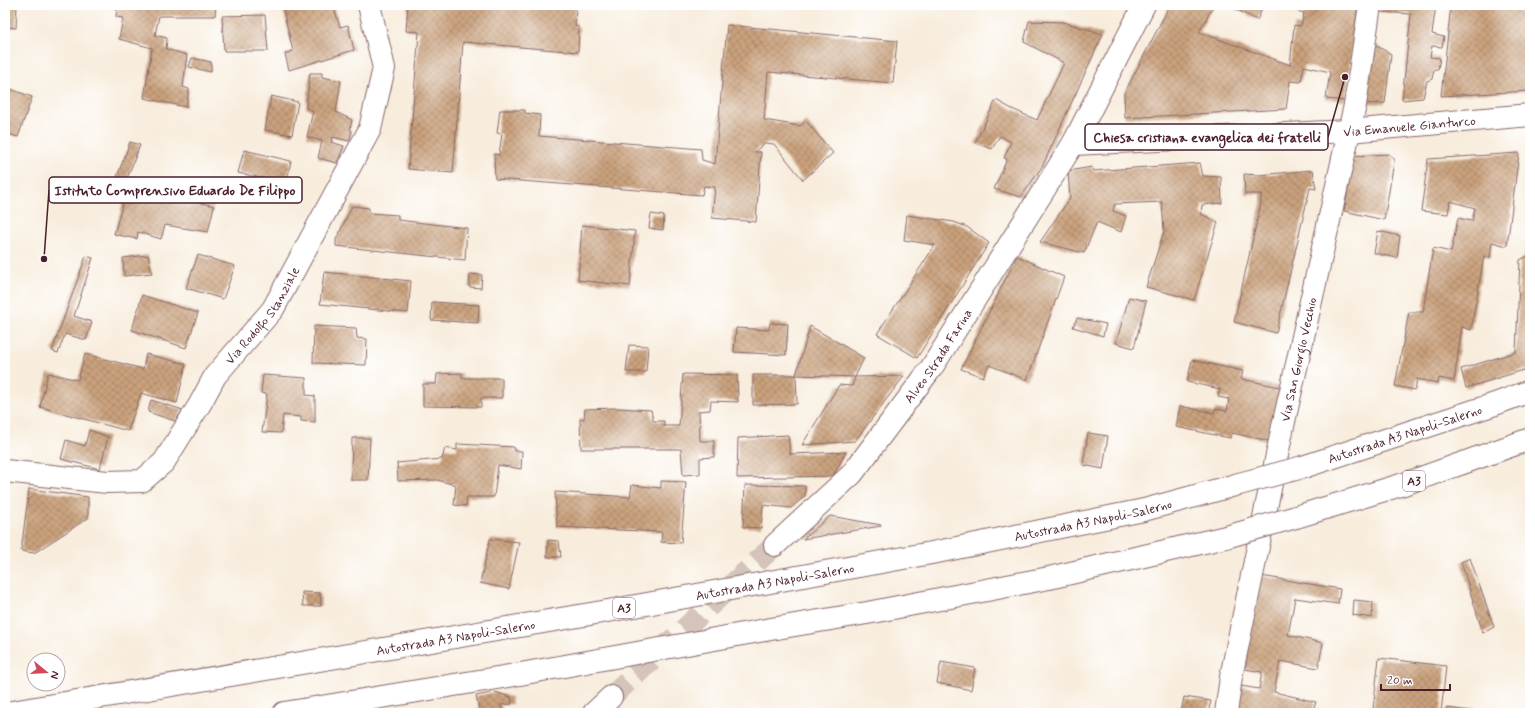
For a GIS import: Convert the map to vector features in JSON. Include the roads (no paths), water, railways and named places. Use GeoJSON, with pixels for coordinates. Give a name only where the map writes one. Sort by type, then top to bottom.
{"type":"FeatureCollection","features":[{"type":"Feature","properties":{"kind":"main road","name":"Via Rodolfo Stanziale"},"geometry":{"type":"LineString","coordinates":[[5,471],[107,482],[142,481],[164,462],[200,404],[215,376],[273,309],[370,129],[384,68],[369,5]]}},
{"type":"Feature","properties":{"kind":"main road","name":"Alveo Strada Farina"},"geometry":{"type":"LineString","coordinates":[[775,545],[852,474],[932,367],[1073,144],[1144,5]]}},
{"type":"Feature","properties":{"kind":"main road","name":"Via San Giorgio Vecchio"},"geometry":{"type":"LineString","coordinates":[[1226,713],[1231,677],[1283,426],[1355,105],[1370,5]]}},
{"type":"Feature","properties":{"kind":"main road","name":"Via Emanuele Gianturco"},"geometry":{"type":"LineString","coordinates":[[1073,144],[1349,131],[1530,115]]}},
{"type":"Feature","properties":{"kind":"main road","name":"Autostrada A3 Napoli-Salerno"},"geometry":{"type":"LineString","coordinates":[[6,713],[602,612],[937,552],[1144,510],[1303,467],[1495,404],[1530,391]]}},
{"type":"Feature","properties":{"kind":"main road","name":"A3"},"geometry":{"type":"LineString","coordinates":[[284,713],[509,676],[765,630],[875,612],[1049,578],[1226,537],[1296,517],[1404,484],[1530,439]]}},
{"type":"Feature","properties":{"kind":"main road"},"geometry":{"type":"LineString","coordinates":[[594,713],[611,697]]}},
{"type":"Feature","properties":{"kind":"tunnel"},"geometry":{"type":"LineString","coordinates":[[611,697],[775,545]]}},
{"type":"Feature","properties":{"kind":"place","name":"Chiesa cristiana evangelica dei fratelli"},"geometry":{"type":"Point","coordinates":[1345,77]}},
{"type":"Feature","properties":{"kind":"place","name":"Istituto Comprensivo Eduardo De Filippo"},"geometry":{"type":"Point","coordinates":[44,259]}}]}
